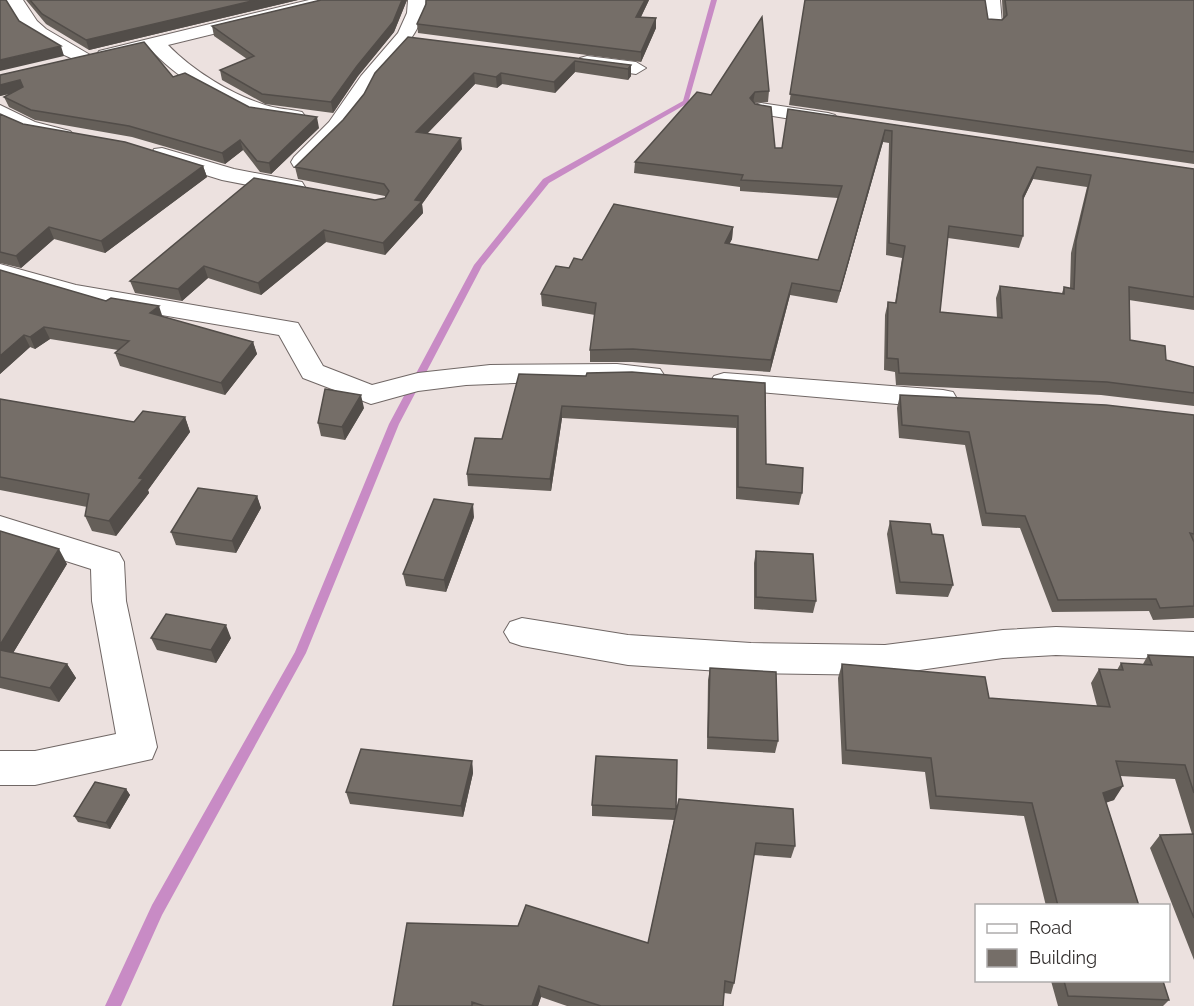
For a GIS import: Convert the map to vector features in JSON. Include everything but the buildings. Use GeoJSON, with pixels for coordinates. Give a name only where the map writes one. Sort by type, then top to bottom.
{"type":"FeatureCollection","features":[{"type":"Feature","properties":{"kind":"street"},"geometry":{"type":"LineString","coordinates":[[14,0],[30,25],[40,33],[88,59]]}},
{"type":"Feature","properties":{"kind":"street"},"geometry":{"type":"LineString","coordinates":[[66,64],[155,43],[284,5],[330,0]]}},
{"type":"Feature","properties":{"kind":"street"},"geometry":{"type":"LineString","coordinates":[[276,184],[314,152],[356,102],[368,81],[405,39],[417,15],[417,0]]}},
{"type":"Feature","properties":{"kind":"street"},"geometry":{"type":"LineString","coordinates":[[991,0],[993,24]]}},
{"type":"Feature","properties":{"kind":"street"},"geometry":{"type":"LineString","coordinates":[[405,39],[428,42]]}},
{"type":"Feature","properties":{"kind":"street"},"geometry":{"type":"LineString","coordinates":[[155,43],[169,60],[259,111],[339,122]]}},
{"type":"Feature","properties":{"kind":"street"},"geometry":{"type":"LineString","coordinates":[[566,59],[636,68]]}},
{"type":"Feature","properties":{"kind":"street"},"geometry":{"type":"LineString","coordinates":[[761,109],[843,121]]}},
{"type":"Feature","properties":{"kind":"street"},"geometry":{"type":"LineString","coordinates":[[0,111],[28,127],[80,137]]}},
{"type":"Feature","properties":{"kind":"street"},"geometry":{"type":"LineString","coordinates":[[143,148],[230,175],[310,190]]}},
{"type":"Feature","properties":{"kind":"street"},"geometry":{"type":"LineString","coordinates":[[0,271],[73,292],[289,329],[313,372],[370,395],[394,387],[461,376],[632,373],[815,387],[888,396],[969,400]]}},
{"type":"Feature","properties":{"kind":"street"},"geometry":{"type":"LineString","coordinates":[[0,528],[107,562],[109,601],[138,747],[34,768],[0,768]]}},
{"type":"Feature","properties":{"kind":"street"},"geometry":{"type":"LineString","coordinates":[[522,632],[628,650],[762,658],[885,660],[1003,644],[1056,641],[1194,646]]}},
{"type":"Feature","properties":{"kind":"waterway"},"geometry":{"type":"LineString","coordinates":[[113,1006],[157,910],[300,653],[394,424],[478,265],[546,181],[686,102],[714,0]]}}]}
